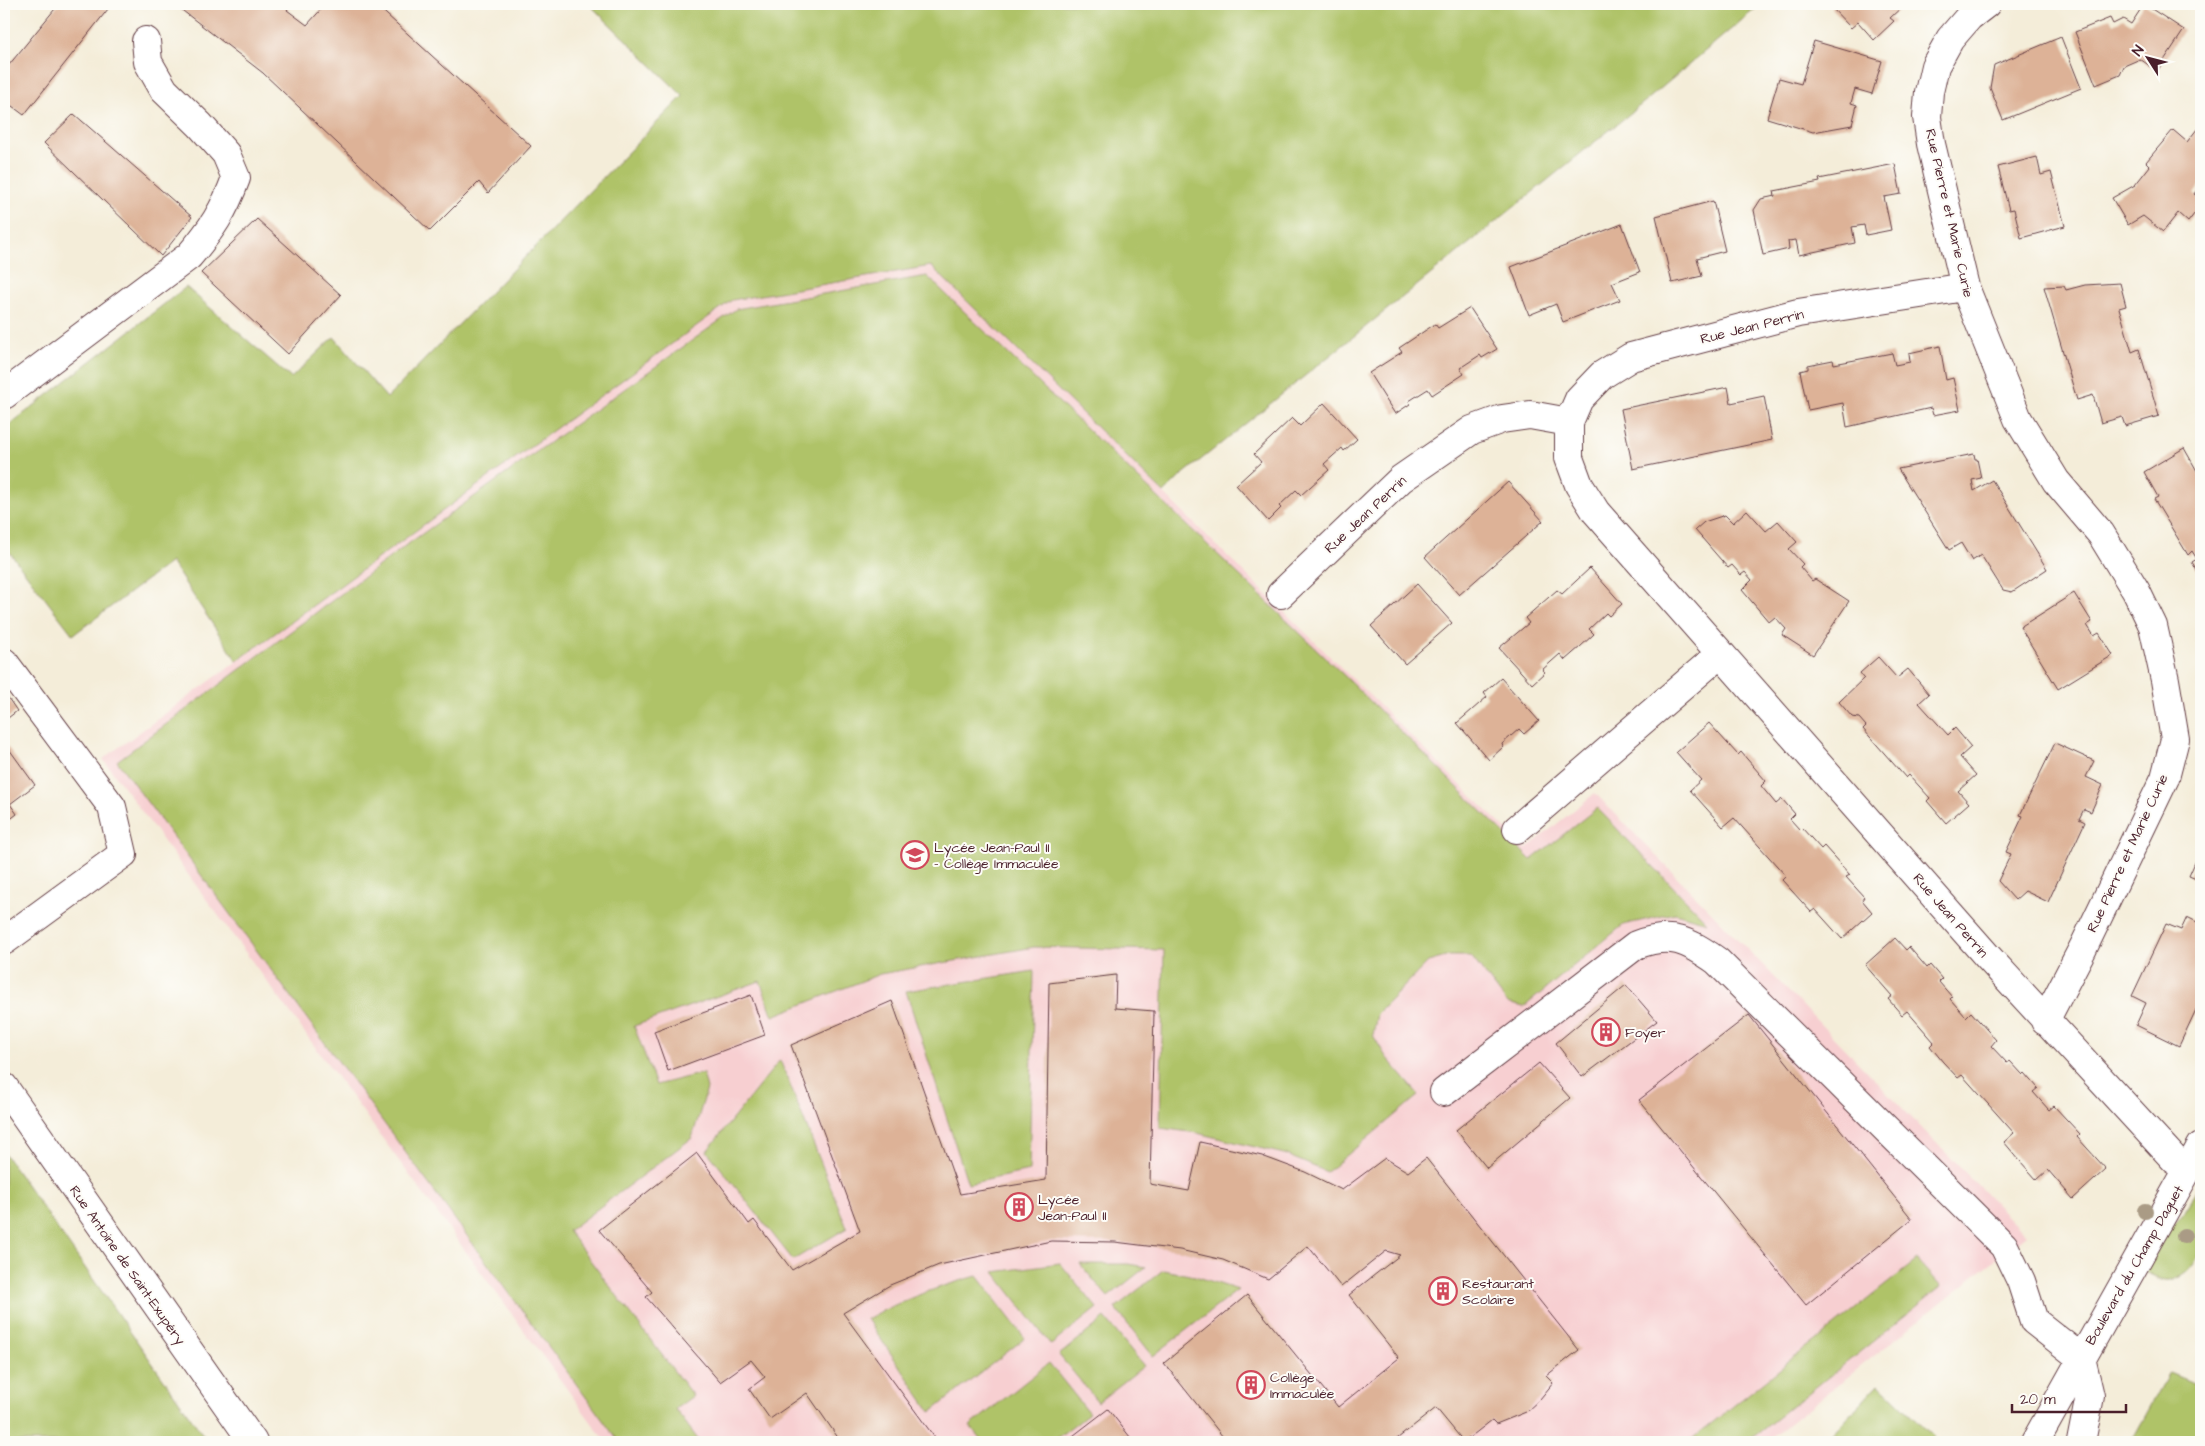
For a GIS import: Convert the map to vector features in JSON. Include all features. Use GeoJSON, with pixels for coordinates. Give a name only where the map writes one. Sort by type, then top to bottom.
{"type":"FeatureCollection","features":[{"type":"Feature","properties":{"kind":"street","name":"Rue Pierre et Marie Curie"},"geometry":{"type":"LineString","coordinates":[[1986,4],[1969,17],[1950,39],[1935,66],[1929,92],[1928,117],[1931,144],[1965,287],[2022,427],[2056,481],[2101,534],[2136,592],[2153,626],[2175,739],[2165,778],[2083,948],[2045,1020]]}},
{"type":"Feature","properties":{"kind":"street"},"geometry":{"type":"LineString","coordinates":[[4,395],[190,256],[213,228],[227,202],[236,178],[226,154],[200,125],[164,90],[148,62],[146,42]]}},
{"type":"Feature","properties":{"kind":"street","name":"Rue Jean Perrin"},"geometry":{"type":"LineString","coordinates":[[1965,287],[1798,312],[1631,357],[1602,375],[1579,399],[1569,422],[1569,458],[1578,486],[1596,512],[2045,1020],[2175,1160],[2195,1158]]}},
{"type":"Feature","properties":{"kind":"street","name":"Rue Jean Perrin"},"geometry":{"type":"LineString","coordinates":[[1281,594],[1402,479],[1472,430],[1502,419],[1530,415],[1569,422]]}},
{"type":"Feature","properties":{"kind":"street"},"geometry":{"type":"LineString","coordinates":[[1517,829],[1720,654]]}},
{"type":"Feature","properties":{"kind":"street"},"geometry":{"type":"LineString","coordinates":[[4,662],[112,807],[123,854],[4,941]]}},
{"type":"Feature","properties":{"kind":"street"},"geometry":{"type":"LineString","coordinates":[[1444,1092],[1636,945],[1654,938],[1671,938],[1688,943],[1717,961],[2004,1246],[2021,1281],[2034,1321],[2081,1358]]}},
{"type":"Feature","properties":{"kind":"street","name":"Rue Antoine de Saint-Exupéry"},"geometry":{"type":"LineString","coordinates":[[4,1087],[253,1442]]}},
{"type":"Feature","properties":{"kind":"street","name":"Boulevard du Champ Daguet"},"geometry":{"type":"LineString","coordinates":[[2035,1442],[2048,1422],[2081,1358],[2195,1158]]}},
{"type":"Feature","properties":{"kind":"street","name":"Boulevard du Champ Daguet"},"geometry":{"type":"LineString","coordinates":[[2081,1358],[2090,1396],[2081,1442]]}},
{"type":"Feature","properties":{"kind":"shaded area","name":"Lycée Jean-Paul II - Collège Immaculée"},"geometry":{"type":"Polygon","coordinates":[[[932,266],[1526,849],[1595,793],[2026,1235],[1766,1442],[606,1442],[103,759],[732,300],[932,266]]]}},
{"type":"Feature","properties":{"kind":"green space"},"geometry":{"type":"Polygon","coordinates":[[[589,4],[1761,4],[1653,95],[1182,475],[1164,493],[931,266],[732,300],[237,661],[171,562],[73,635],[4,545],[4,429],[186,287],[291,378],[334,337],[387,398],[683,96],[589,4]]]}},
{"type":"Feature","properties":{"kind":"green space"},"geometry":{"type":"Polygon","coordinates":[[[927,276],[1353,684],[1531,860],[1597,808],[1707,922],[1675,913],[1623,925],[1524,1007],[1507,1003],[1471,956],[1449,956],[1428,962],[1377,1014],[1373,1035],[1386,1057],[1419,1095],[1327,1172],[1284,1154],[1197,1133],[1160,1128],[1164,950],[1034,947],[880,974],[773,1016],[760,981],[634,1026],[656,1085],[703,1073],[707,1089],[692,1138],[568,1231],[693,1396],[675,1409],[700,1442],[619,1442],[117,761],[408,544],[736,309],[927,276]]]}},
{"type":"Feature","properties":{"kind":"green space"},"geometry":{"type":"Polygon","coordinates":[[[1034,971],[1029,1171],[968,1184],[906,991],[1034,971]]]}},
{"type":"Feature","properties":{"kind":"green space"},"geometry":{"type":"Polygon","coordinates":[[[780,1060],[847,1228],[793,1260],[707,1151],[780,1060]]]}},
{"type":"Feature","properties":{"kind":"green space"},"geometry":{"type":"Polygon","coordinates":[[[4,1153],[208,1442],[4,1442],[4,1153]]]}},
{"type":"Feature","properties":{"kind":"green space"},"geometry":{"type":"Polygon","coordinates":[[[2201,1183],[2202,1244],[2196,1260],[2183,1275],[2171,1280],[2160,1279],[2144,1271],[2168,1232],[2184,1213],[2201,1183]]]}},
{"type":"Feature","properties":{"kind":"green space"},"geometry":{"type":"Polygon","coordinates":[[[1917,1260],[1941,1287],[1747,1442],[1688,1442],[1917,1260]]]}},
{"type":"Feature","properties":{"kind":"green space"},"geometry":{"type":"Polygon","coordinates":[[[1060,1263],[1097,1308],[1051,1345],[994,1272],[1060,1263]]]}},
{"type":"Feature","properties":{"kind":"green space"},"geometry":{"type":"Polygon","coordinates":[[[1080,1264],[1128,1264],[1146,1267],[1108,1297],[1080,1264]]]}},
{"type":"Feature","properties":{"kind":"green space"},"geometry":{"type":"Polygon","coordinates":[[[1163,1270],[1195,1276],[1238,1290],[1153,1356],[1115,1308],[1163,1270]]]}},
{"type":"Feature","properties":{"kind":"green space"},"geometry":{"type":"Polygon","coordinates":[[[977,1276],[1025,1338],[931,1412],[867,1319],[921,1294],[977,1276]]]}},
{"type":"Feature","properties":{"kind":"green space"},"geometry":{"type":"Polygon","coordinates":[[[1105,1318],[1144,1366],[1098,1402],[1059,1355],[1105,1318]]]}},
{"type":"Feature","properties":{"kind":"green space"},"geometry":{"type":"Polygon","coordinates":[[[1049,1363],[1089,1413],[1052,1442],[983,1442],[970,1426],[1049,1363]]]}},
{"type":"Feature","properties":{"kind":"green space"},"geometry":{"type":"Polygon","coordinates":[[[2169,1373],[2201,1386],[2201,1442],[2131,1442],[2169,1373]]]}},
{"type":"Feature","properties":{"kind":"green space"},"geometry":{"type":"Polygon","coordinates":[[[1879,1384],[1934,1437],[1929,1442],[1824,1442],[1879,1384]]]}},
{"type":"Feature","properties":{"kind":"building"},"geometry":{"type":"Polygon","coordinates":[[[59,4],[112,4],[24,115],[4,100],[4,71],[59,4]]]}},
{"type":"Feature","properties":{"kind":"building"},"geometry":{"type":"Polygon","coordinates":[[[174,4],[292,4],[287,10],[307,25],[326,4],[375,4],[531,146],[488,193],[479,182],[430,231],[263,73],[174,4]]]}},
{"type":"Feature","properties":{"kind":"building"},"geometry":{"type":"Polygon","coordinates":[[[1834,4],[1905,4],[1890,18],[1894,21],[1874,40],[1858,22],[1851,28],[1831,7],[1834,4]]]}},
{"type":"Feature","properties":{"kind":"building"},"geometry":{"type":"Polygon","coordinates":[[[2144,4],[2184,30],[2157,71],[2140,59],[2124,66],[2120,75],[2096,85],[2075,32],[2110,18],[2113,24],[2123,19],[2131,24],[2144,4]]]}},
{"type":"Feature","properties":{"kind":"building"},"geometry":{"type":"Polygon","coordinates":[[[2061,37],[2081,88],[2003,120],[1990,88],[1994,65],[2061,37]]]}},
{"type":"Feature","properties":{"kind":"building"},"geometry":{"type":"Polygon","coordinates":[[[1814,41],[1882,61],[1872,94],[1855,89],[1851,103],[1857,105],[1852,125],[1813,132],[1767,118],[1779,78],[1801,84],[1814,41]]]}},
{"type":"Feature","properties":{"kind":"building"},"geometry":{"type":"Polygon","coordinates":[[[74,114],[192,217],[161,256],[44,143],[74,114]]]}},
{"type":"Feature","properties":{"kind":"building"},"geometry":{"type":"Polygon","coordinates":[[[2201,124],[2201,184],[2194,194],[2201,200],[2201,205],[2188,222],[2178,213],[2163,232],[2143,216],[2128,225],[2112,198],[2135,185],[2150,166],[2146,162],[2173,130],[2187,142],[2201,124]]]}},
{"type":"Feature","properties":{"kind":"building"},"geometry":{"type":"Polygon","coordinates":[[[2037,157],[2041,175],[2051,172],[2065,226],[2021,238],[2014,209],[2009,210],[1998,167],[2037,157]]]}},
{"type":"Feature","properties":{"kind":"building"},"geometry":{"type":"Polygon","coordinates":[[[1895,164],[1901,194],[1884,197],[1891,230],[1866,235],[1864,225],[1852,227],[1855,243],[1799,255],[1796,240],[1788,241],[1789,249],[1763,255],[1754,210],[1761,199],[1775,196],[1774,191],[1820,182],[1819,179],[1895,164]]]}},
{"type":"Feature","properties":{"kind":"building"},"geometry":{"type":"Polygon","coordinates":[[[1713,201],[1725,251],[1697,258],[1702,276],[1672,283],[1656,216],[1713,201]]]}},
{"type":"Feature","properties":{"kind":"building"},"geometry":{"type":"Polygon","coordinates":[[[257,219],[341,295],[288,354],[201,273],[257,219]]]}},
{"type":"Feature","properties":{"kind":"building"},"geometry":{"type":"Polygon","coordinates":[[[1622,224],[1640,272],[1612,283],[1620,300],[1563,322],[1556,304],[1529,315],[1511,267],[1622,224]]]}},
{"type":"Feature","properties":{"kind":"building"},"geometry":{"type":"Polygon","coordinates":[[[2120,283],[2126,306],[2119,308],[2132,352],[2139,349],[2159,416],[2125,426],[2122,417],[2101,423],[2093,395],[2077,400],[2044,287],[2064,286],[2066,290],[2085,285],[2120,283]]]}},
{"type":"Feature","properties":{"kind":"building"},"geometry":{"type":"Polygon","coordinates":[[[1470,308],[1497,349],[1482,358],[1480,355],[1460,368],[1464,374],[1432,395],[1428,389],[1409,401],[1410,404],[1395,414],[1369,373],[1402,352],[1399,348],[1435,324],[1438,328],[1470,308]]]}},
{"type":"Feature","properties":{"kind":"building"},"geometry":{"type":"Polygon","coordinates":[[[1940,346],[1946,380],[1953,378],[1960,410],[1933,415],[1931,408],[1847,427],[1843,403],[1808,410],[1800,371],[1808,369],[1808,365],[1833,360],[1834,364],[1892,353],[1895,365],[1910,362],[1909,353],[1940,346]]]}},
{"type":"Feature","properties":{"kind":"building"},"geometry":{"type":"Polygon","coordinates":[[[1728,387],[1731,403],[1764,396],[1772,440],[1633,469],[1621,409],[1728,387]]]}},
{"type":"Feature","properties":{"kind":"building"},"geometry":{"type":"Polygon","coordinates":[[[1324,403],[1357,439],[1344,451],[1342,448],[1324,464],[1329,470],[1301,495],[1296,490],[1279,506],[1281,508],[1268,521],[1236,485],[1261,462],[1254,454],[1292,418],[1300,426],[1324,403]]]}},
{"type":"Feature","properties":{"kind":"building"},"geometry":{"type":"Polygon","coordinates":[[[2184,448],[2201,478],[2201,578],[2192,562],[2197,559],[2192,551],[2188,555],[2154,499],[2158,497],[2144,472],[2184,448]]]}},
{"type":"Feature","properties":{"kind":"building"},"geometry":{"type":"Polygon","coordinates":[[[1974,454],[1981,478],[1972,480],[1974,491],[1992,480],[2047,569],[2012,592],[2003,590],[1981,555],[1972,561],[1961,543],[1949,550],[1898,469],[1974,454]]]}},
{"type":"Feature","properties":{"kind":"building"},"geometry":{"type":"Polygon","coordinates":[[[1508,482],[1543,521],[1459,595],[1425,557],[1508,482]]]}},
{"type":"Feature","properties":{"kind":"building"},"geometry":{"type":"Polygon","coordinates":[[[1747,510],[1766,531],[1778,521],[1797,542],[1789,549],[1803,564],[1800,567],[1812,581],[1815,579],[1849,601],[1813,655],[1782,635],[1786,629],[1775,617],[1769,622],[1742,590],[1752,580],[1745,572],[1741,575],[1732,565],[1728,568],[1695,530],[1704,522],[1725,515],[1733,523],[1747,510]]]}},
{"type":"Feature","properties":{"kind":"building"},"geometry":{"type":"Polygon","coordinates":[[[1590,568],[1622,604],[1609,616],[1606,613],[1589,629],[1594,634],[1580,647],[1565,660],[1560,654],[1542,670],[1545,672],[1532,684],[1499,648],[1529,623],[1525,618],[1557,590],[1562,594],[1590,568]]]}},
{"type":"Feature","properties":{"kind":"building"},"geometry":{"type":"Polygon","coordinates":[[[1417,584],[1452,623],[1405,664],[1371,626],[1417,584]]]}},
{"type":"Feature","properties":{"kind":"building"},"geometry":{"type":"Polygon","coordinates":[[[2074,593],[2092,622],[2087,625],[2094,636],[2099,633],[2113,655],[2058,689],[2020,627],[2074,593]]]}},
{"type":"Feature","properties":{"kind":"building"},"geometry":{"type":"Polygon","coordinates":[[[1878,657],[1897,678],[1908,669],[1929,694],[1919,703],[1948,735],[1955,728],[1971,747],[1960,757],[1976,775],[1958,791],[1969,803],[1946,823],[1927,801],[1930,798],[1909,775],[1906,778],[1863,729],[1866,726],[1859,718],[1852,717],[1839,702],[1864,678],[1860,673],[1878,657]]]}},
{"type":"Feature","properties":{"kind":"building"},"geometry":{"type":"Polygon","coordinates":[[[1501,678],[1539,721],[1524,734],[1519,729],[1502,744],[1503,747],[1489,760],[1457,723],[1487,697],[1484,693],[1501,678]]]}},
{"type":"Feature","properties":{"kind":"building"},"geometry":{"type":"Polygon","coordinates":[[[4,692],[17,711],[4,721],[4,692]]]}},
{"type":"Feature","properties":{"kind":"building"},"geometry":{"type":"Polygon","coordinates":[[[1709,723],[1738,755],[1741,752],[1766,781],[1761,786],[1776,804],[1782,799],[1795,814],[1790,819],[1800,830],[1802,828],[1821,849],[1824,846],[1850,875],[1846,877],[1864,897],[1862,900],[1872,912],[1842,939],[1815,909],[1811,912],[1782,880],[1786,876],[1734,818],[1723,827],[1690,790],[1701,780],[1676,752],[1709,723]]]}},
{"type":"Feature","properties":{"kind":"building"},"geometry":{"type":"Polygon","coordinates":[[[4,742],[35,785],[10,804],[17,814],[4,824],[4,742]]]}},
{"type":"Feature","properties":{"kind":"building"},"geometry":{"type":"Polygon","coordinates":[[[2055,743],[2094,761],[2086,777],[2103,785],[2091,812],[2084,809],[2079,819],[2085,822],[2048,902],[2025,891],[2015,900],[1998,881],[2011,854],[2006,852],[2023,816],[2020,815],[2055,743]]]}},
{"type":"Feature","properties":{"kind":"building"},"geometry":{"type":"Polygon","coordinates":[[[2201,849],[2201,881],[2189,876],[2201,849]]]}},
{"type":"Feature","properties":{"kind":"building"},"geometry":{"type":"Polygon","coordinates":[[[2187,917],[2201,924],[2201,999],[2179,1046],[2136,1025],[2146,1003],[2132,996],[2166,924],[2181,930],[2187,917]]]}},
{"type":"Feature","properties":{"kind":"building"},"geometry":{"type":"Polygon","coordinates":[[[1895,938],[1906,950],[1909,947],[1927,968],[1930,965],[1942,979],[1939,982],[1952,997],[1950,999],[1966,1017],[1971,1012],[1996,1040],[1991,1046],[2007,1063],[2010,1061],[2023,1075],[2025,1073],[2038,1088],[2033,1092],[2049,1110],[2054,1106],[2080,1134],[2077,1137],[2106,1169],[2073,1199],[2048,1170],[2037,1180],[2004,1142],[2014,1133],[1962,1075],[1958,1078],[1943,1062],[1930,1046],[1934,1042],[1907,1011],[1902,1015],[1888,999],[1892,996],[1865,965],[1895,938]]]}},
{"type":"Feature","properties":{"kind":"building"},"geometry":{"type":"Polygon","coordinates":[[[1116,975],[1115,1008],[1154,1011],[1150,1184],[1189,1191],[1200,1142],[1262,1156],[1305,1172],[1342,1190],[1385,1158],[1408,1172],[1426,1158],[1579,1350],[1546,1376],[1553,1383],[1540,1399],[1526,1412],[1496,1424],[1492,1420],[1464,1442],[1436,1408],[1393,1442],[1227,1442],[1164,1363],[1247,1295],[1338,1407],[1399,1358],[1349,1295],[1400,1255],[1386,1251],[1341,1287],[1308,1246],[1268,1279],[1223,1260],[1180,1250],[1115,1242],[1051,1241],[939,1265],[890,1285],[843,1313],[938,1442],[841,1442],[807,1393],[770,1419],[749,1389],[765,1377],[751,1360],[720,1382],[646,1297],[652,1292],[599,1230],[697,1153],[749,1224],[754,1220],[792,1270],[860,1231],[791,1045],[892,1001],[960,1194],[1046,1180],[1049,983],[1116,975]]]}},
{"type":"Feature","properties":{"kind":"building","name":"Foyer"},"geometry":{"type":"Polygon","coordinates":[[[1626,985],[1657,1021],[1582,1077],[1556,1043],[1626,985]]]}},
{"type":"Feature","properties":{"kind":"building"},"geometry":{"type":"Polygon","coordinates":[[[751,995],[765,1035],[668,1071],[654,1031],[751,995]]]}},
{"type":"Feature","properties":{"kind":"building"},"geometry":{"type":"Polygon","coordinates":[[[1749,1015],[1912,1219],[1806,1305],[1639,1100],[1749,1015]]]}},
{"type":"Feature","properties":{"kind":"building"},"geometry":{"type":"Polygon","coordinates":[[[1539,1063],[1570,1098],[1487,1168],[1456,1130],[1539,1063]]]}},
{"type":"Feature","properties":{"kind":"building"},"geometry":{"type":"Polygon","coordinates":[[[1108,1409],[1134,1442],[1065,1442],[1108,1409]]]}},
{"type":"Feature","properties":{"kind":"place","name":"Lycée Jean-Paul II - Collège Immaculée"},"geometry":{"type":"Point","coordinates":[915,855]}},
{"type":"Feature","properties":{"kind":"place","name":"Foyer"},"geometry":{"type":"Point","coordinates":[1606,1032]}},
{"type":"Feature","properties":{"kind":"place","name":"Lycée Jean-Paul II"},"geometry":{"type":"Point","coordinates":[1019,1207]}},
{"type":"Feature","properties":{"kind":"place","name":"Restaurant Scolaire"},"geometry":{"type":"Point","coordinates":[1443,1291]}},
{"type":"Feature","properties":{"kind":"place","name":"Collège Immaculée"},"geometry":{"type":"Point","coordinates":[1251,1385]}}]}
